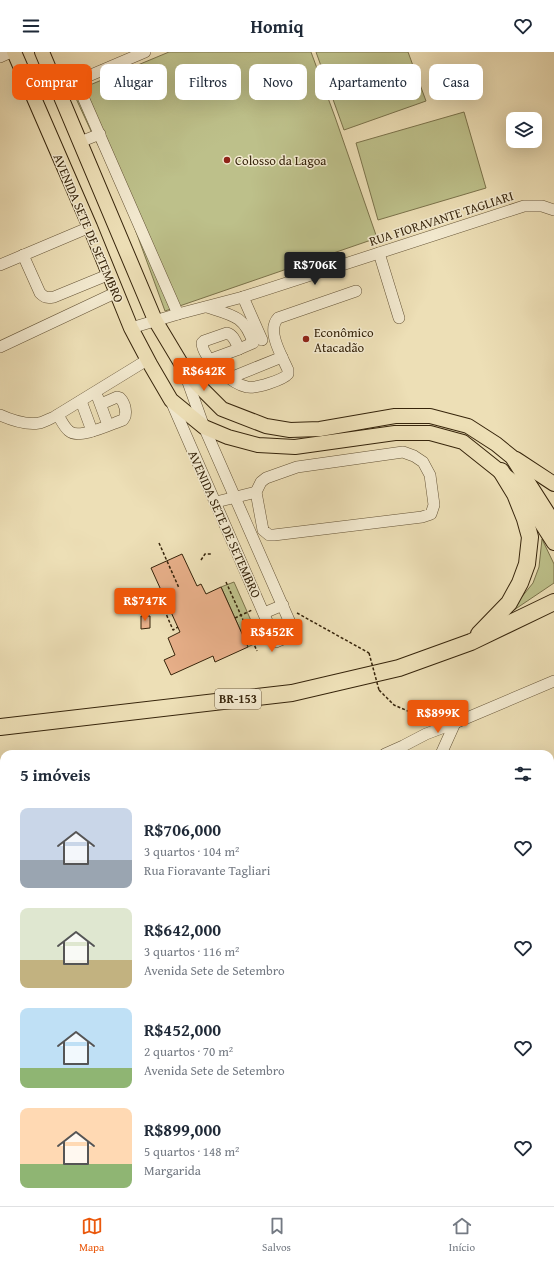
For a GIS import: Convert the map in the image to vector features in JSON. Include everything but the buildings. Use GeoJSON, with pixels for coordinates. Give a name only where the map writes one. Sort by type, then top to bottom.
{"type":"FeatureCollection","features":[{"type":"Feature","properties":{"kind":"highway"},"geometry":{"type":"LineString","coordinates":[[471,642],[509,603],[520,583],[527,564],[530,537],[525,519],[515,494],[501,471]]}},
{"type":"Feature","properties":{"kind":"highway","name":"BR-153"},"geometry":{"type":"LineString","coordinates":[[0,727],[292,693],[399,668],[471,642],[554,602]]}},
{"type":"Feature","properties":{"kind":"main road","name":"AVENIDA SETE DE SETEMBRO"},"geometry":{"type":"LineString","coordinates":[[14,52],[110,274],[131,328],[171,400],[204,427],[228,437],[258,445],[295,446],[395,433],[430,433],[463,442],[512,481],[524,496],[554,543]]}},
{"type":"Feature","properties":{"kind":"main road","name":"AVENIDA SETE DE SETEMBRO"},"geometry":{"type":"LineString","coordinates":[[42,52],[47,64]]}},
{"type":"Feature","properties":{"kind":"main road","name":"AVENIDA SETE DE SETEMBRO"},"geometry":{"type":"LineString","coordinates":[[63,100],[155,320],[182,365],[197,384],[222,409],[266,426],[290,430],[320,429],[396,416],[430,416],[468,426],[554,484]]}},
{"type":"Feature","properties":{"kind":"main road"},"geometry":{"type":"LineString","coordinates":[[90,227],[112,218]]}},
{"type":"Feature","properties":{"kind":"main road","name":"AVENIDA SETE DE SETEMBRO"},"geometry":{"type":"LineString","coordinates":[[512,457],[554,523]]}},
{"type":"Feature","properties":{"kind":"street"},"geometry":{"type":"LineString","coordinates":[[0,57],[11,52]]}},
{"type":"Feature","properties":{"kind":"street"},"geometry":{"type":"LineString","coordinates":[[92,74],[145,52]]}},
{"type":"Feature","properties":{"kind":"street"},"geometry":{"type":"LineString","coordinates":[[85,100],[178,314]]}},
{"type":"Feature","properties":{"kind":"street"},"geometry":{"type":"LineString","coordinates":[[80,142],[100,134]]}},
{"type":"Feature","properties":{"kind":"street","name":"RUA FIORAVANTE TAGLIARI"},"geometry":{"type":"LineString","coordinates":[[131,328],[155,320],[243,297],[524,206],[542,206],[554,210]]}},
{"type":"Feature","properties":{"kind":"street"},"geometry":{"type":"LineString","coordinates":[[0,265],[90,227]]}},
{"type":"Feature","properties":{"kind":"street"},"geometry":{"type":"LineString","coordinates":[[380,253],[399,318]]}},
{"type":"Feature","properties":{"kind":"street"},"geometry":{"type":"LineString","coordinates":[[23,255],[40,292],[44,297],[48,298],[54,298],[110,274]]}},
{"type":"Feature","properties":{"kind":"street"},"geometry":{"type":"LineString","coordinates":[[239,349],[230,334],[227,333],[204,341],[202,344],[205,354],[209,360],[230,378],[248,388],[257,387],[284,378],[288,374],[288,370],[273,329],[278,318],[356,291]]}},
{"type":"Feature","properties":{"kind":"street"},"geometry":{"type":"LineString","coordinates":[[0,347],[117,292]]}},
{"type":"Feature","properties":{"kind":"street"},"geometry":{"type":"LineString","coordinates":[[243,297],[258,341]]}},
{"type":"Feature","properties":{"kind":"street"},"geometry":{"type":"LineString","coordinates":[[206,307],[233,315],[240,320],[258,341]]}},
{"type":"Feature","properties":{"kind":"street"},"geometry":{"type":"LineString","coordinates":[[209,360],[274,335]]}},
{"type":"Feature","properties":{"kind":"street"},"geometry":{"type":"LineString","coordinates":[[230,378],[282,357]]}},
{"type":"Feature","properties":{"kind":"street"},"geometry":{"type":"LineString","coordinates":[[0,415],[27,423],[39,423],[58,415],[148,360]]}},
{"type":"Feature","properties":{"kind":"street","name":"AVENIDA SETE DE SETEMBRO"},"geometry":{"type":"LineString","coordinates":[[171,400],[276,642],[295,634],[204,427],[182,365]]}},
{"type":"Feature","properties":{"kind":"street"},"geometry":{"type":"LineString","coordinates":[[96,392],[108,424]]}},
{"type":"Feature","properties":{"kind":"street"},"geometry":{"type":"LineString","coordinates":[[58,415],[68,431],[83,433],[123,420],[126,417],[122,400],[120,398],[101,404]]}},
{"type":"Feature","properties":{"kind":"street"},"geometry":{"type":"LineString","coordinates":[[81,401],[92,431]]}},
{"type":"Feature","properties":{"kind":"street"},"geometry":{"type":"LineString","coordinates":[[216,502],[234,496],[256,492],[266,478],[273,474],[297,467],[403,452],[414,456],[423,462],[430,475],[434,506],[431,514],[422,517],[269,535],[263,530],[256,492]]}},
{"type":"Feature","properties":{"kind":"street"},"geometry":{"type":"LineString","coordinates":[[262,610],[283,605]]}},
{"type":"Feature","properties":{"kind":"street"},"geometry":{"type":"LineString","coordinates":[[394,750],[426,734],[554,681]]}},
{"type":"Feature","properties":{"kind":"street"},"geometry":{"type":"LineString","coordinates":[[443,750],[455,723]]}},
{"type":"Feature","properties":{"kind":"path"},"geometry":{"type":"LineString","coordinates":[[159,543],[179,588]]}},
{"type":"Feature","properties":{"kind":"path"},"geometry":{"type":"LineString","coordinates":[[201,560],[206,554],[211,554]]}},
{"type":"Feature","properties":{"kind":"path"},"geometry":{"type":"LineString","coordinates":[[226,582],[257,651]]}},
{"type":"Feature","properties":{"kind":"path"},"geometry":{"type":"LineString","coordinates":[[151,606],[161,602],[173,630],[178,628]]}},
{"type":"Feature","properties":{"kind":"path"},"geometry":{"type":"LineString","coordinates":[[283,605],[369,653],[379,690],[394,705],[429,719],[441,728]]}},
{"type":"Feature","properties":{"kind":"path"},"geometry":{"type":"LineString","coordinates":[[235,618],[262,610]]}},
{"type":"Feature","properties":{"kind":"green space","name":"Colosso da Lagoa"},"geometry":{"type":"Polygon","coordinates":[[[169,52],[311,52],[315,64],[315,100],[329,100],[377,238],[165,311],[120,188],[77,100],[92,100],[92,84],[100,81],[100,100],[167,100],[167,64],[140,64],[169,52]]]}},
{"type":"Feature","properties":{"kind":"green space"},"geometry":{"type":"Polygon","coordinates":[[[316,52],[408,52],[412,64],[320,64],[316,52]]]}},
{"type":"Feature","properties":{"kind":"green space"},"geometry":{"type":"Polygon","coordinates":[[[421,87],[426,101],[344,130],[333,100],[421,100],[421,87]]]}},
{"type":"Feature","properties":{"kind":"green space"},"geometry":{"type":"Polygon","coordinates":[[[464,112],[486,188],[378,220],[356,143],[464,112]]]}},
{"type":"Feature","properties":{"kind":"green space"},"geometry":{"type":"Polygon","coordinates":[[[542,539],[554,564],[554,583],[508,614],[533,583],[539,567],[542,539]]]}},
{"type":"Feature","properties":{"kind":"green space"},"geometry":{"type":"Polygon","coordinates":[[[234,582],[260,641],[248,647],[221,587],[234,582]]]}},
{"type":"Feature","properties":{"kind":"place","name":"Colosso da Lagoa"},"geometry":{"type":"Point","coordinates":[227,160]}},
{"type":"Feature","properties":{"kind":"place","name":"Econômico Atacadão"},"geometry":{"type":"Point","coordinates":[306,339]}}]}
